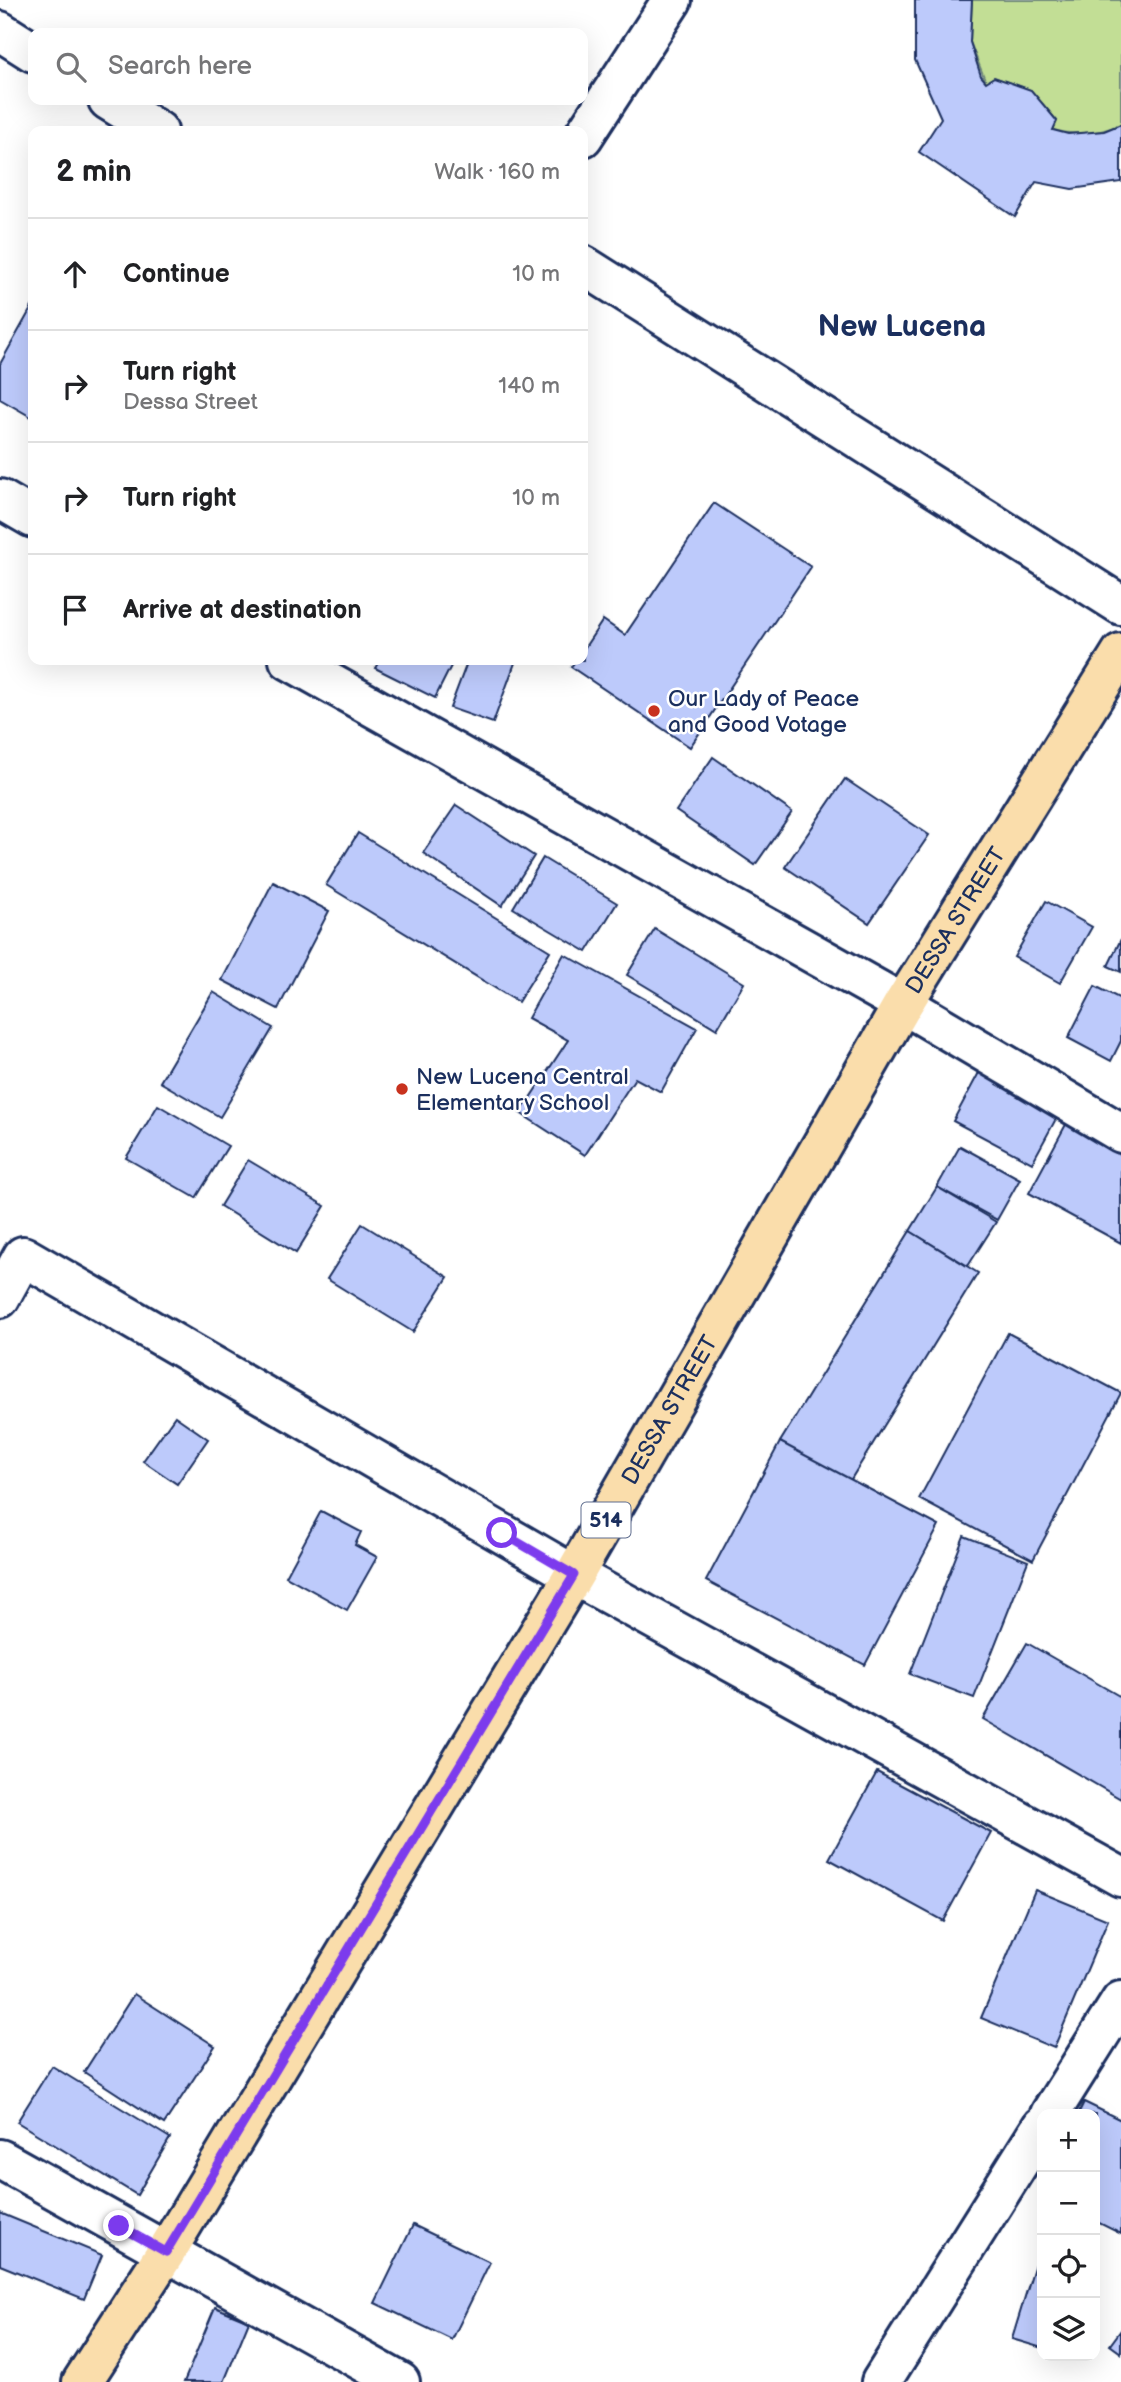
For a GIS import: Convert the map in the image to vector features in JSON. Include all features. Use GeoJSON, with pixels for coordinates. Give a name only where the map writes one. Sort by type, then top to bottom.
{"type":"FeatureCollection","features":[{"type":"Feature","properties":{"kind":"main road","name":"DESSA STREET"},"geometry":{"type":"LineString","coordinates":[[82,2382],[166,2252],[574,1575],[903,1004],[1121,653]]}},
{"type":"Feature","properties":{"kind":"street"},"geometry":{"type":"LineString","coordinates":[[588,129],[672,0]]}},
{"type":"Feature","properties":{"kind":"street"},"geometry":{"type":"LineString","coordinates":[[0,31],[28,49]]}},
{"type":"Feature","properties":{"kind":"street"},"geometry":{"type":"LineString","coordinates":[[116,105],[150,126]]}},
{"type":"Feature","properties":{"kind":"street"},"geometry":{"type":"LineString","coordinates":[[588,268],[1121,605]]}},
{"type":"Feature","properties":{"kind":"street"},"geometry":{"type":"LineString","coordinates":[[0,499],[28,515]]}},
{"type":"Feature","properties":{"kind":"street"},"geometry":{"type":"LineString","coordinates":[[298,665],[903,1004],[1121,1133]]}},
{"type":"Feature","properties":{"kind":"street"},"geometry":{"type":"LineString","coordinates":[[0,1298],[23,1256],[574,1575],[1121,1877]]}},
{"type":"Feature","properties":{"kind":"street"},"geometry":{"type":"LineString","coordinates":[[1053,2109],[1121,2001]]}},
{"type":"Feature","properties":{"kind":"street"},"geometry":{"type":"LineString","coordinates":[[881,2382],[1037,2134]]}},
{"type":"Feature","properties":{"kind":"street"},"geometry":{"type":"LineString","coordinates":[[0,2159],[400,2382]]}},
{"type":"Feature","properties":{"kind":"green space"},"geometry":{"type":"Polygon","coordinates":[[[972,0],[1121,0],[1121,124],[1088,133],[1053,130],[1057,121],[1031,90],[994,77],[986,82],[970,42],[972,0]]]}},
{"type":"Feature","properties":{"kind":"building"},"geometry":{"type":"Polygon","coordinates":[[[915,0],[972,0],[970,42],[981,76],[986,82],[994,77],[1031,90],[1057,121],[1053,130],[1068,134],[1104,131],[1121,124],[1121,182],[1072,189],[1036,182],[1015,217],[919,152],[941,118],[915,60],[915,0]]]}},
{"type":"Feature","properties":{"kind":"building"},"geometry":{"type":"Polygon","coordinates":[[[28,314],[28,415],[0,399],[0,364],[28,314]]]}},
{"type":"Feature","properties":{"kind":"building","name":"Our Lady of Peace and Good Votage"},"geometry":{"type":"Polygon","coordinates":[[[714,503],[811,567],[690,747],[571,667],[588,665],[588,642],[603,620],[625,635],[714,503]]]}},
{"type":"Feature","properties":{"kind":"building"},"geometry":{"type":"Polygon","coordinates":[[[377,665],[452,665],[435,698],[375,668],[377,665]]]}},
{"type":"Feature","properties":{"kind":"building"},"geometry":{"type":"Polygon","coordinates":[[[466,665],[514,665],[493,723],[450,708],[466,665]]]}},
{"type":"Feature","properties":{"kind":"building"},"geometry":{"type":"Polygon","coordinates":[[[713,757],[792,812],[755,865],[676,811],[713,757]]]}},
{"type":"Feature","properties":{"kind":"building"},"geometry":{"type":"Polygon","coordinates":[[[845,779],[929,835],[869,923],[785,867],[845,779]]]}},
{"type":"Feature","properties":{"kind":"building"},"geometry":{"type":"Polygon","coordinates":[[[456,805],[534,856],[502,906],[423,853],[456,805]]]}},
{"type":"Feature","properties":{"kind":"building"},"geometry":{"type":"Polygon","coordinates":[[[358,833],[550,951],[518,1002],[326,885],[358,833]]]}},
{"type":"Feature","properties":{"kind":"building"},"geometry":{"type":"Polygon","coordinates":[[[543,858],[617,903],[587,952],[513,908],[543,858]]]}},
{"type":"Feature","properties":{"kind":"building"},"geometry":{"type":"Polygon","coordinates":[[[273,882],[329,911],[278,1009],[222,980],[273,882]]]}},
{"type":"Feature","properties":{"kind":"building"},"geometry":{"type":"Polygon","coordinates":[[[1046,901],[1092,927],[1060,983],[1014,957],[1046,901]]]}},
{"type":"Feature","properties":{"kind":"building"},"geometry":{"type":"Polygon","coordinates":[[[655,929],[744,983],[717,1029],[627,975],[655,929]]]}},
{"type":"Feature","properties":{"kind":"building"},"geometry":{"type":"Polygon","coordinates":[[[1121,939],[1121,972],[1108,966],[1121,939]]]}},
{"type":"Feature","properties":{"kind":"building"},"geometry":{"type":"Polygon","coordinates":[[[564,954],[697,1028],[661,1092],[635,1078],[585,1155],[520,1113],[568,1040],[528,1018],[564,954]]]}},
{"type":"Feature","properties":{"kind":"building"},"geometry":{"type":"Polygon","coordinates":[[[1095,986],[1121,999],[1121,1041],[1111,1061],[1068,1038],[1095,986]]]}},
{"type":"Feature","properties":{"kind":"building"},"geometry":{"type":"Polygon","coordinates":[[[213,992],[273,1028],[220,1117],[160,1082],[213,992]]]}},
{"type":"Feature","properties":{"kind":"building"},"geometry":{"type":"Polygon","coordinates":[[[983,1065],[1063,1106],[1032,1163],[953,1121],[983,1065]]]}},
{"type":"Feature","properties":{"kind":"building"},"geometry":{"type":"Polygon","coordinates":[[[158,1105],[228,1146],[196,1198],[126,1158],[158,1105]]]}},
{"type":"Feature","properties":{"kind":"building"},"geometry":{"type":"Polygon","coordinates":[[[1071,1115],[1121,1142],[1121,1243],[1029,1193],[1071,1115]]]}},
{"type":"Feature","properties":{"kind":"building"},"geometry":{"type":"Polygon","coordinates":[[[960,1146],[1020,1179],[997,1220],[937,1187],[960,1146]]]}},
{"type":"Feature","properties":{"kind":"building"},"geometry":{"type":"Polygon","coordinates":[[[248,1160],[325,1206],[296,1253],[220,1206],[248,1160]]]}},
{"type":"Feature","properties":{"kind":"building"},"geometry":{"type":"Polygon","coordinates":[[[937,1187],[996,1222],[968,1266],[910,1231],[937,1187]]]}},
{"type":"Feature","properties":{"kind":"building"},"geometry":{"type":"Polygon","coordinates":[[[362,1224],[448,1277],[413,1332],[327,1279],[362,1224]]]}},
{"type":"Feature","properties":{"kind":"building"},"geometry":{"type":"Polygon","coordinates":[[[910,1231],[978,1273],[848,1484],[780,1442],[910,1231]]]}},
{"type":"Feature","properties":{"kind":"building"},"geometry":{"type":"Polygon","coordinates":[[[1008,1333],[1121,1393],[1033,1560],[919,1499],[1008,1333]]]}},
{"type":"Feature","properties":{"kind":"building"},"geometry":{"type":"Polygon","coordinates":[[[175,1416],[208,1439],[177,1484],[143,1461],[175,1416]]]}},
{"type":"Feature","properties":{"kind":"building"},"geometry":{"type":"Polygon","coordinates":[[[780,1442],[939,1526],[865,1665],[706,1581],[780,1442]]]}},
{"type":"Feature","properties":{"kind":"building"},"geometry":{"type":"Polygon","coordinates":[[[321,1511],[361,1532],[355,1545],[377,1557],[347,1610],[286,1576],[321,1511]]]}},
{"type":"Feature","properties":{"kind":"building"},"geometry":{"type":"Polygon","coordinates":[[[964,1536],[1028,1561],[974,1698],[910,1674],[964,1536]]]}},
{"type":"Feature","properties":{"kind":"building"},"geometry":{"type":"Polygon","coordinates":[[[1027,1643],[1121,1697],[1121,1799],[983,1719],[1027,1643]]]}},
{"type":"Feature","properties":{"kind":"building"},"geometry":{"type":"Polygon","coordinates":[[[877,1772],[991,1833],[943,1921],[829,1859],[877,1772]]]}},
{"type":"Feature","properties":{"kind":"building"},"geometry":{"type":"Polygon","coordinates":[[[1035,1890],[1108,1920],[1054,2048],[981,2018],[1035,1890]]]}},
{"type":"Feature","properties":{"kind":"building"},"geometry":{"type":"Polygon","coordinates":[[[134,1994],[215,2046],[164,2124],[84,2072],[134,1994]]]}},
{"type":"Feature","properties":{"kind":"building"},"geometry":{"type":"Polygon","coordinates":[[[52,2066],[170,2138],[137,2195],[17,2122],[52,2066]]]}},
{"type":"Feature","properties":{"kind":"building"},"geometry":{"type":"Polygon","coordinates":[[[1084,2102],[1098,2109],[1080,2109],[1084,2102]]]}},
{"type":"Feature","properties":{"kind":"building"},"geometry":{"type":"Polygon","coordinates":[[[1100,2110],[1121,2120],[1121,2234],[1100,2224],[1100,2110]]]}},
{"type":"Feature","properties":{"kind":"building"},"geometry":{"type":"Polygon","coordinates":[[[0,2213],[102,2255],[84,2299],[0,2265],[0,2213]]]}},
{"type":"Feature","properties":{"kind":"building"},"geometry":{"type":"Polygon","coordinates":[[[413,2225],[490,2262],[452,2340],[375,2303],[413,2225]]]}},
{"type":"Feature","properties":{"kind":"building"},"geometry":{"type":"Polygon","coordinates":[[[1037,2257],[1037,2346],[1012,2339],[1037,2257]]]}},
{"type":"Feature","properties":{"kind":"building"},"geometry":{"type":"Polygon","coordinates":[[[215,2307],[249,2321],[224,2382],[184,2382],[215,2307]]]}},
{"type":"Feature","properties":{"kind":"building"},"geometry":{"type":"Polygon","coordinates":[[[1121,2330],[1121,2353],[1110,2345],[1121,2330]]]}},
{"type":"Feature","properties":{"kind":"place","name":"Our Lady of Peace and Good Votage"},"geometry":{"type":"Point","coordinates":[654,711]}},
{"type":"Feature","properties":{"kind":"place","name":"New Lucena Central Elementary School"},"geometry":{"type":"Point","coordinates":[402,1089]}},
{"type":"Feature","properties":{"kind":"district","name":"New Lucena"},"geometry":{"type":"Point","coordinates":[902,326]}},
{"type":"Feature","properties":{"kind":"route"},"geometry":{"type":"LineString","coordinates":[[119,2226],[166,2252],[574,1575],[502,1533]]}}]}
